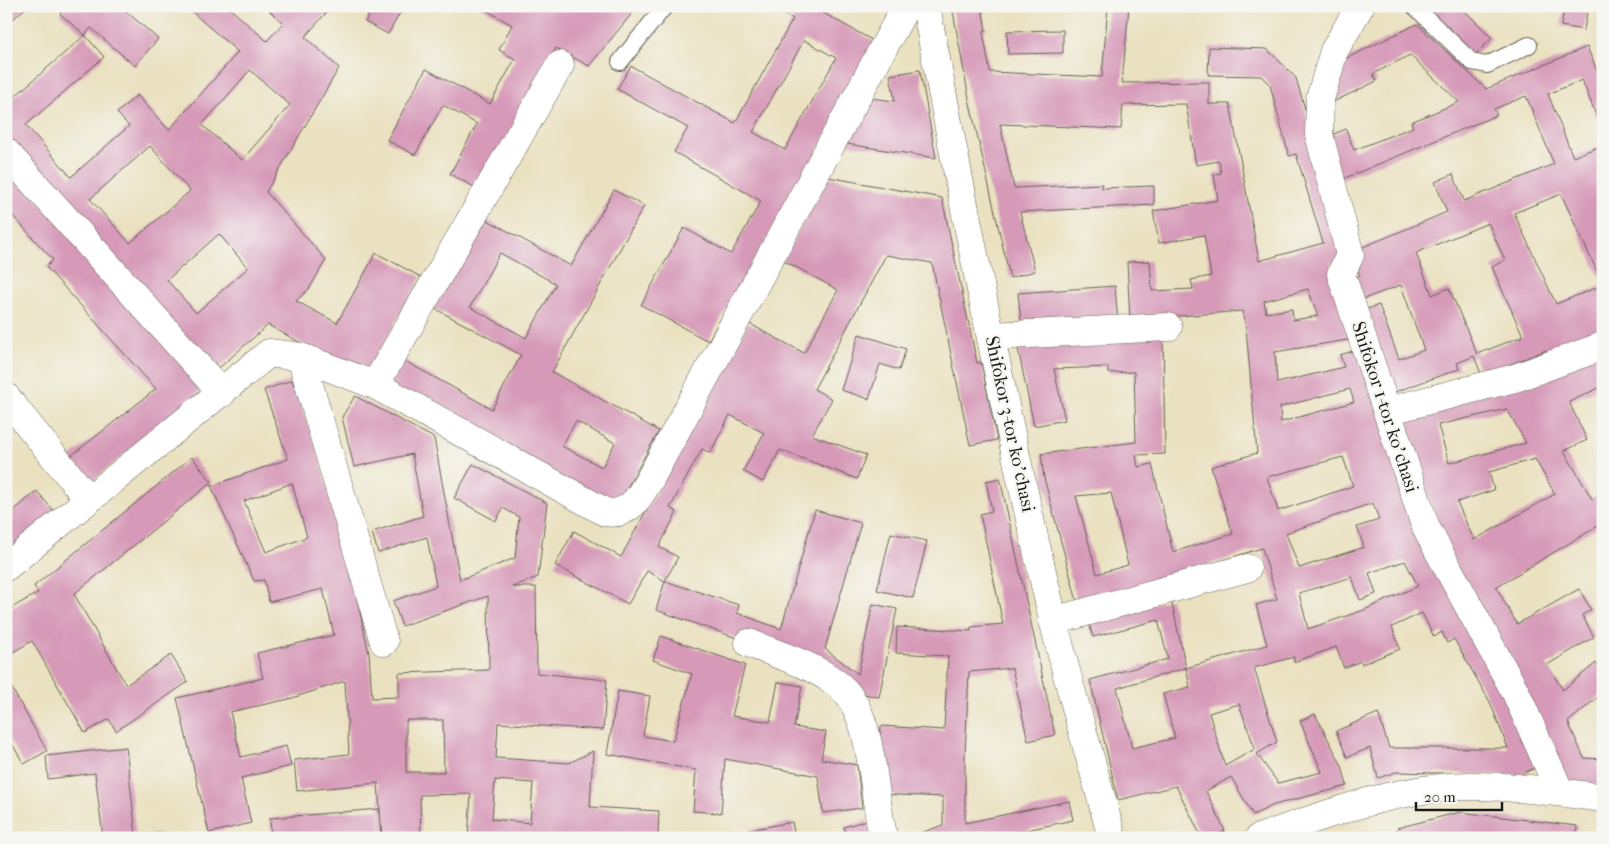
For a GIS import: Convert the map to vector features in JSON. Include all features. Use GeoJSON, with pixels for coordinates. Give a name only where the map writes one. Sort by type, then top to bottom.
{"type":"FeatureCollection","features":[{"type":"Feature","properties":{"kind":"street"},"geometry":{"type":"LineString","coordinates":[[6,567],[269,353],[301,357],[374,385],[605,512],[614,514],[631,506],[639,498],[650,478],[906,6]]}},
{"type":"Feature","properties":{"kind":"street","name":"Shifokor 3-tor koʼchasi"},"geometry":{"type":"LineString","coordinates":[[926,6],[969,239],[992,336],[1053,621],[1112,838]]}},
{"type":"Feature","properties":{"kind":"street","name":"Shifokor 1-tor koʼchasi"},"geometry":{"type":"LineString","coordinates":[[1360,6],[1334,50],[1320,98],[1319,134],[1350,254],[1341,274],[1426,528],[1516,693],[1560,792]]}},
{"type":"Feature","properties":{"kind":"street"},"geometry":{"type":"LineString","coordinates":[[374,385],[560,65]]}},
{"type":"Feature","properties":{"kind":"street"},"geometry":{"type":"LineString","coordinates":[[6,152],[222,393]]}},
{"type":"Feature","properties":{"kind":"street"},"geometry":{"type":"LineString","coordinates":[[992,336],[1168,328]]}},
{"type":"Feature","properties":{"kind":"street"},"geometry":{"type":"LineString","coordinates":[[1386,411],[1515,378],[1603,346]]}},
{"type":"Feature","properties":{"kind":"street"},"geometry":{"type":"LineString","coordinates":[[301,357],[384,642]]}},
{"type":"Feature","properties":{"kind":"street"},"geometry":{"type":"LineString","coordinates":[[6,397],[88,499]]}},
{"type":"Feature","properties":{"kind":"street"},"geometry":{"type":"LineString","coordinates":[[1053,621],[1247,568]]}},
{"type":"Feature","properties":{"kind":"street"},"geometry":{"type":"LineString","coordinates":[[749,643],[817,671],[837,684],[850,696],[858,711],[863,727],[878,817],[884,838]]}},
{"type":"Feature","properties":{"kind":"street"},"geometry":{"type":"LineString","coordinates":[[1259,838],[1347,806],[1404,794],[1468,786],[1560,792],[1603,798]]}},
{"type":"Feature","properties":{"kind":"lane"},"geometry":{"type":"LineString","coordinates":[[620,62],[665,6]]}},
{"type":"Feature","properties":{"kind":"lane"},"geometry":{"type":"LineString","coordinates":[[1414,6],[1472,62],[1480,65],[1487,65],[1529,45]]}},
{"type":"Feature","properties":{"kind":"building"},"geometry":{"type":"Polygon","coordinates":[[[6,6],[28,6],[6,25],[6,6]]]}},
{"type":"Feature","properties":{"kind":"building"},"geometry":{"type":"Polygon","coordinates":[[[67,6],[120,6],[158,39],[135,66],[91,28],[85,35],[60,14],[67,6]]]}},
{"type":"Feature","properties":{"kind":"building"},"geometry":{"type":"Polygon","coordinates":[[[185,6],[227,6],[267,41],[283,23],[264,6],[332,6],[305,37],[339,68],[266,192],[326,260],[309,289],[296,301],[337,323],[376,253],[421,277],[365,378],[268,325],[212,374],[6,141],[6,104],[85,35],[104,57],[26,125],[71,177],[129,126],[117,113],[137,95],[169,130],[238,52],[185,6]],[[250,70],[202,125],[242,160],[290,105],[250,70]],[[150,146],[90,199],[130,243],[190,191],[150,146]],[[219,234],[167,280],[196,313],[248,268],[219,234]]]}},
{"type":"Feature","properties":{"kind":"building"},"geometry":{"type":"Polygon","coordinates":[[[374,6],[404,6],[388,34],[365,22],[374,6]]]}},
{"type":"Feature","properties":{"kind":"building"},"geometry":{"type":"Polygon","coordinates":[[[479,6],[638,6],[589,66],[556,48],[478,189],[450,174],[477,124],[443,105],[415,155],[387,140],[426,69],[490,104],[515,59],[499,50],[512,25],[479,6]]]}},
{"type":"Feature","properties":{"kind":"building"},"geometry":{"type":"Polygon","coordinates":[[[769,6],[811,6],[879,44],[708,341],[641,305],[684,228],[731,254],[761,201],[674,152],[688,128],[617,89],[631,66],[735,123],[793,19],[769,6]],[[804,40],[753,132],[785,150],[836,58],[804,40]]]}},
{"type":"Feature","properties":{"kind":"building"},"geometry":{"type":"Polygon","coordinates":[[[952,6],[982,6],[986,31],[983,31],[990,72],[1102,77],[1108,6],[1129,6],[1122,83],[1209,82],[1209,104],[1230,104],[1259,261],[1323,243],[1296,154],[1289,156],[1270,85],[1261,76],[1208,75],[1209,47],[1267,49],[1296,78],[1348,258],[1331,263],[1349,311],[1353,339],[1275,352],[1277,383],[1344,367],[1340,355],[1362,348],[1542,765],[1519,775],[1396,772],[1378,778],[1370,748],[1347,757],[1336,731],[1378,713],[1389,748],[1508,748],[1490,702],[1454,639],[1447,643],[1442,632],[1434,637],[1422,613],[1392,627],[1400,649],[1362,664],[1361,661],[1344,668],[1336,647],[1294,662],[1294,657],[1254,668],[1277,742],[1257,754],[1278,783],[1322,772],[1300,721],[1315,714],[1342,766],[1347,786],[1274,805],[1253,815],[1231,777],[1206,791],[1225,831],[1210,838],[1202,838],[1176,786],[1118,800],[1090,680],[1168,659],[1158,620],[1093,637],[1088,620],[1171,599],[1186,668],[1267,645],[1256,605],[1277,599],[1262,548],[1078,605],[1044,478],[1041,454],[1136,442],[1134,372],[1108,373],[1108,367],[1054,369],[1065,420],[1034,426],[1016,339],[1163,334],[1165,454],[1136,455],[1138,467],[1152,464],[1173,552],[1233,534],[1211,467],[1257,453],[1246,328],[1242,311],[1130,320],[1127,262],[1150,261],[1152,291],[1193,289],[1191,280],[1211,276],[1204,235],[1159,243],[1153,211],[1218,200],[1214,174],[1221,173],[1219,161],[1196,165],[1186,104],[1123,105],[1121,129],[1000,124],[1014,188],[1102,184],[1102,188],[1154,186],[1154,205],[1020,212],[1035,271],[1010,278],[969,99],[952,6]],[[1308,289],[1264,301],[1266,313],[1292,309],[1293,320],[1318,316],[1308,289]],[[1350,389],[1280,407],[1281,422],[1354,402],[1350,389]],[[1343,457],[1267,477],[1278,511],[1353,486],[1343,457]],[[1111,493],[1076,496],[1097,574],[1128,565],[1111,493]],[[1373,503],[1286,533],[1299,568],[1364,547],[1357,527],[1379,520],[1373,503]],[[1405,561],[1369,573],[1376,594],[1360,600],[1352,577],[1299,593],[1308,629],[1364,610],[1418,586],[1405,561]],[[1186,668],[1117,688],[1132,748],[1175,738],[1163,694],[1190,687],[1186,668]],[[1239,704],[1209,713],[1225,766],[1255,749],[1239,704]]]}},
{"type":"Feature","properties":{"kind":"building"},"geometry":{"type":"Polygon","coordinates":[[[1426,6],[1460,6],[1492,38],[1474,56],[1424,14],[1426,6]]]}},
{"type":"Feature","properties":{"kind":"building"},"geometry":{"type":"Polygon","coordinates":[[[1552,6],[1588,6],[1584,30],[1561,26],[1564,9],[1552,6]]]}},
{"type":"Feature","properties":{"kind":"building"},"geometry":{"type":"Polygon","coordinates":[[[1417,24],[1486,89],[1587,47],[1603,85],[1603,132],[1582,80],[1548,94],[1573,157],[1603,145],[1603,204],[1598,206],[1603,217],[1603,284],[1561,194],[1514,213],[1556,304],[1603,285],[1603,331],[1549,354],[1546,350],[1482,376],[1474,356],[1457,363],[1459,369],[1389,394],[1359,312],[1379,305],[1399,359],[1424,350],[1401,285],[1358,301],[1350,281],[1360,275],[1351,252],[1447,212],[1435,182],[1453,174],[1464,201],[1554,164],[1526,96],[1494,109],[1497,115],[1340,180],[1324,138],[1346,129],[1354,150],[1413,127],[1411,122],[1459,102],[1410,55],[1373,74],[1377,81],[1333,102],[1339,62],[1417,24]],[[1488,223],[1416,253],[1432,295],[1449,288],[1477,354],[1523,336],[1492,267],[1505,260],[1488,223]]]}},
{"type":"Feature","properties":{"kind":"building"},"geometry":{"type":"Polygon","coordinates":[[[1063,30],[1063,53],[1008,54],[1007,31],[1063,30]]]}},
{"type":"Feature","properties":{"kind":"building"},"geometry":{"type":"Polygon","coordinates":[[[920,70],[936,158],[847,144],[870,98],[895,101],[890,75],[920,70]]]}},
{"type":"Feature","properties":{"kind":"building"},"geometry":{"type":"Polygon","coordinates":[[[6,164],[202,389],[89,484],[67,459],[156,389],[46,267],[53,260],[12,215],[6,221],[6,164]]]}},
{"type":"Feature","properties":{"kind":"building"},"geometry":{"type":"Polygon","coordinates":[[[828,177],[942,198],[977,363],[981,362],[997,440],[970,445],[932,263],[886,255],[814,389],[832,399],[812,435],[866,455],[857,479],[780,450],[763,482],[743,471],[764,433],[730,415],[710,453],[702,449],[670,508],[677,512],[659,547],[678,557],[665,581],[647,571],[628,604],[555,565],[574,531],[621,557],[748,323],[804,353],[838,290],[783,260],[828,177]]]}},
{"type":"Feature","properties":{"kind":"building"},"geometry":{"type":"Polygon","coordinates":[[[614,190],[644,206],[552,372],[659,431],[615,509],[389,385],[403,360],[492,409],[521,355],[432,307],[482,217],[571,266],[614,190]],[[500,253],[470,307],[526,338],[556,284],[500,253]],[[576,421],[562,446],[602,467],[615,443],[576,421]]]}},
{"type":"Feature","properties":{"kind":"building"},"geometry":{"type":"Polygon","coordinates":[[[1115,286],[1118,323],[1022,332],[1018,293],[1115,286]]]}},
{"type":"Feature","properties":{"kind":"building"},"geometry":{"type":"Polygon","coordinates":[[[859,334],[906,349],[899,370],[880,364],[869,399],[841,390],[859,334]]]}},
{"type":"Feature","properties":{"kind":"building"},"geometry":{"type":"Polygon","coordinates":[[[1603,354],[1603,386],[1569,402],[1587,440],[1564,451],[1592,499],[1603,494],[1603,523],[1496,587],[1517,624],[1579,589],[1591,610],[1582,615],[1594,637],[1547,665],[1563,690],[1596,663],[1603,673],[1603,693],[1568,722],[1584,758],[1603,759],[1603,787],[1571,786],[1459,577],[1397,414],[1603,354]],[[1507,409],[1438,425],[1449,463],[1526,443],[1507,409]],[[1535,459],[1489,472],[1494,490],[1457,502],[1474,540],[1555,494],[1535,459]]]}},
{"type":"Feature","properties":{"kind":"building"},"geometry":{"type":"Polygon","coordinates":[[[292,380],[317,449],[348,559],[369,653],[372,698],[399,697],[399,673],[489,670],[488,596],[402,626],[393,601],[436,586],[427,537],[378,553],[372,532],[423,516],[412,454],[354,467],[342,417],[355,396],[434,438],[460,580],[515,558],[519,517],[503,508],[496,521],[454,498],[473,464],[547,503],[538,577],[512,587],[536,587],[537,673],[607,680],[603,730],[498,723],[496,758],[569,763],[593,751],[590,807],[659,811],[658,835],[672,838],[468,838],[471,794],[420,795],[421,838],[382,838],[378,783],[297,791],[294,760],[349,754],[345,681],[289,699],[230,712],[241,757],[286,746],[291,766],[241,778],[251,823],[209,833],[177,698],[263,678],[257,653],[334,635],[323,589],[269,602],[264,580],[254,581],[211,486],[288,459],[264,390],[292,380]],[[292,483],[244,501],[266,552],[307,537],[292,483]],[[406,720],[406,772],[444,772],[443,720],[406,720]],[[495,780],[492,819],[530,823],[533,783],[495,780]]]}},
{"type":"Feature","properties":{"kind":"building"},"geometry":{"type":"Polygon","coordinates":[[[192,457],[212,482],[74,594],[126,685],[171,655],[188,682],[116,731],[109,719],[85,733],[32,641],[6,656],[6,611],[38,593],[34,586],[192,457]]]}},
{"type":"Feature","properties":{"kind":"building"},"geometry":{"type":"Polygon","coordinates":[[[1000,478],[1055,735],[1028,741],[1012,668],[969,672],[965,753],[965,823],[1069,801],[1073,820],[1013,833],[1014,838],[907,838],[943,825],[943,797],[877,794],[881,726],[944,730],[948,656],[896,653],[897,627],[971,631],[971,627],[1003,624],[980,514],[992,511],[986,481],[1000,478]]]}},
{"type":"Feature","properties":{"kind":"building"},"geometry":{"type":"Polygon","coordinates":[[[37,491],[57,515],[6,557],[6,517],[37,491]]]}},
{"type":"Feature","properties":{"kind":"building"},"geometry":{"type":"Polygon","coordinates":[[[815,510],[861,523],[825,649],[858,674],[873,604],[897,609],[879,697],[854,692],[820,667],[656,610],[665,581],[739,605],[737,613],[781,629],[815,510]]]}},
{"type":"Feature","properties":{"kind":"building"},"geometry":{"type":"Polygon","coordinates":[[[891,533],[927,541],[913,598],[877,590],[891,533]]]}},
{"type":"Feature","properties":{"kind":"building"},"geometry":{"type":"Polygon","coordinates":[[[661,636],[745,665],[732,716],[770,722],[778,682],[802,686],[794,727],[826,732],[821,759],[857,765],[862,808],[823,813],[818,776],[725,759],[721,813],[693,811],[696,770],[607,754],[618,691],[650,696],[643,736],[673,741],[692,674],[653,660],[661,636]]]}},
{"type":"Feature","properties":{"kind":"building"},"geometry":{"type":"Polygon","coordinates":[[[6,678],[47,751],[24,764],[6,734],[6,678]]]}},
{"type":"Feature","properties":{"kind":"building"},"geometry":{"type":"Polygon","coordinates":[[[126,747],[136,835],[103,838],[95,773],[48,779],[46,756],[126,747]]]}},
{"type":"Feature","properties":{"kind":"building"},"geometry":{"type":"Polygon","coordinates":[[[379,809],[381,838],[271,838],[270,818],[379,809]]]}},
{"type":"Feature","properties":{"kind":"building"},"geometry":{"type":"Polygon","coordinates":[[[1460,812],[1577,826],[1576,838],[1400,838],[1397,828],[1460,812]]]}},
{"type":"Feature","properties":{"kind":"building"},"geometry":{"type":"Polygon","coordinates":[[[867,820],[872,838],[847,838],[844,827],[867,820]]]}},
{"type":"Feature","properties":{"kind":"building"},"geometry":{"type":"Polygon","coordinates":[[[792,822],[795,838],[751,838],[749,830],[792,822]]]}},
{"type":"Feature","properties":{"kind":"building"},"geometry":{"type":"Polygon","coordinates":[[[162,834],[162,838],[136,838],[136,835],[162,834]]]}}]}
